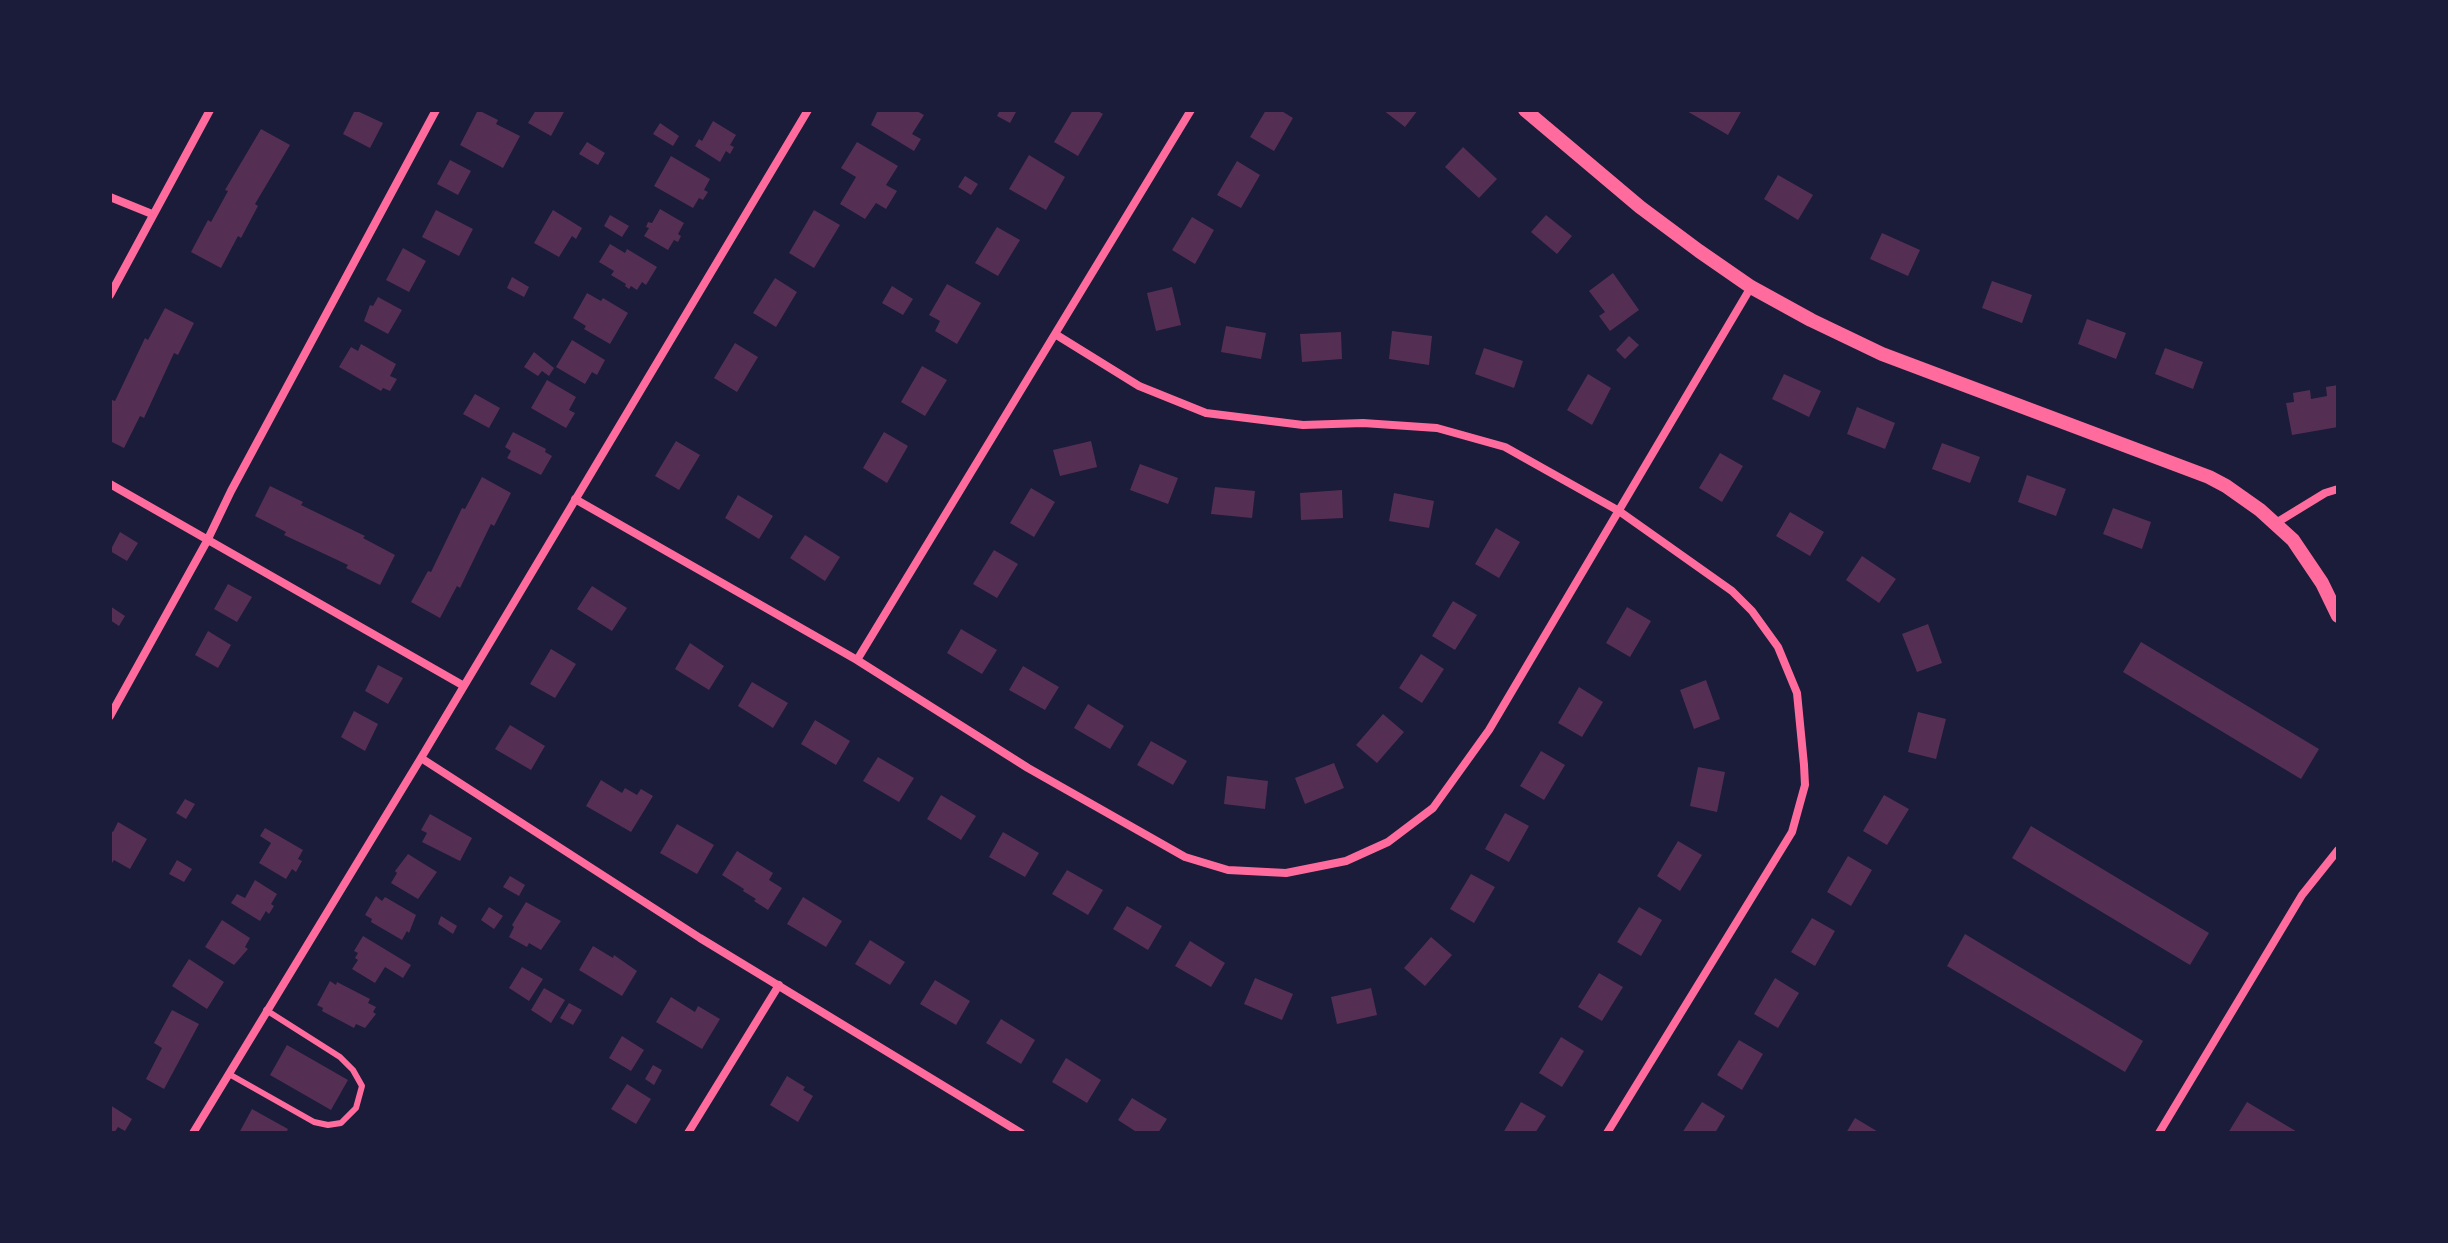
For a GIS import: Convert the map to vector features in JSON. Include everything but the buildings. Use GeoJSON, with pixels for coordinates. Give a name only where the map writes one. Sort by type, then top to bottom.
{"type":"FeatureCollection","features":[{"type":"Feature","properties":{"kind":"street"},"geometry":{"type":"LineString","coordinates":[[110,295],[210,110]]}},
{"type":"Feature","properties":{"kind":"street"},"geometry":{"type":"LineString","coordinates":[[110,716],[207,541],[436,110]]}},
{"type":"Feature","properties":{"kind":"street"},"geometry":{"type":"LineString","coordinates":[[193,1133],[808,110]]}},
{"type":"Feature","properties":{"kind":"street"},"geometry":{"type":"LineString","coordinates":[[857,660],[1191,110]]}},
{"type":"Feature","properties":{"kind":"street"},"geometry":{"type":"LineString","coordinates":[[1525,110],[1640,207],[1751,287],[1882,354],[2209,477],[2244,498],[2276,523],[2308,560],[2338,616]]}},
{"type":"Feature","properties":{"kind":"street"},"geometry":{"type":"LineString","coordinates":[[110,197],[152,214]]}},
{"type":"Feature","properties":{"kind":"street"},"geometry":{"type":"LineString","coordinates":[[575,499],[857,660],[1028,768],[1185,857],[1228,870],[1286,873],[1346,861],[1388,842],[1433,808],[1489,730],[1751,287]]}},
{"type":"Feature","properties":{"kind":"street"},"geometry":{"type":"LineString","coordinates":[[1055,334],[1139,386],[1206,413],[1303,425],[1363,423],[1437,428],[1505,447],[1619,511],[1732,591],[1752,611],[1778,647],[1797,693],[1805,785],[1792,832],[1607,1133]]}},
{"type":"Feature","properties":{"kind":"street"},"geometry":{"type":"LineString","coordinates":[[110,484],[464,686]]}},
{"type":"Feature","properties":{"kind":"street"},"geometry":{"type":"LineString","coordinates":[[2276,523],[2325,493],[2338,489]]}},
{"type":"Feature","properties":{"kind":"street"},"geometry":{"type":"LineString","coordinates":[[421,758],[700,938],[1021,1133]]}},
{"type":"Feature","properties":{"kind":"street"},"geometry":{"type":"LineString","coordinates":[[2159,1133],[2302,895],[2338,850]]}},
{"type":"Feature","properties":{"kind":"street"},"geometry":{"type":"LineString","coordinates":[[688,1133],[779,985]]}},
{"type":"Feature","properties":{"kind":"lane"},"geometry":{"type":"LineString","coordinates":[[229,1074],[314,1122],[328,1125],[341,1123],[356,1108],[362,1086],[353,1070],[340,1057],[266,1010]]}}]}
